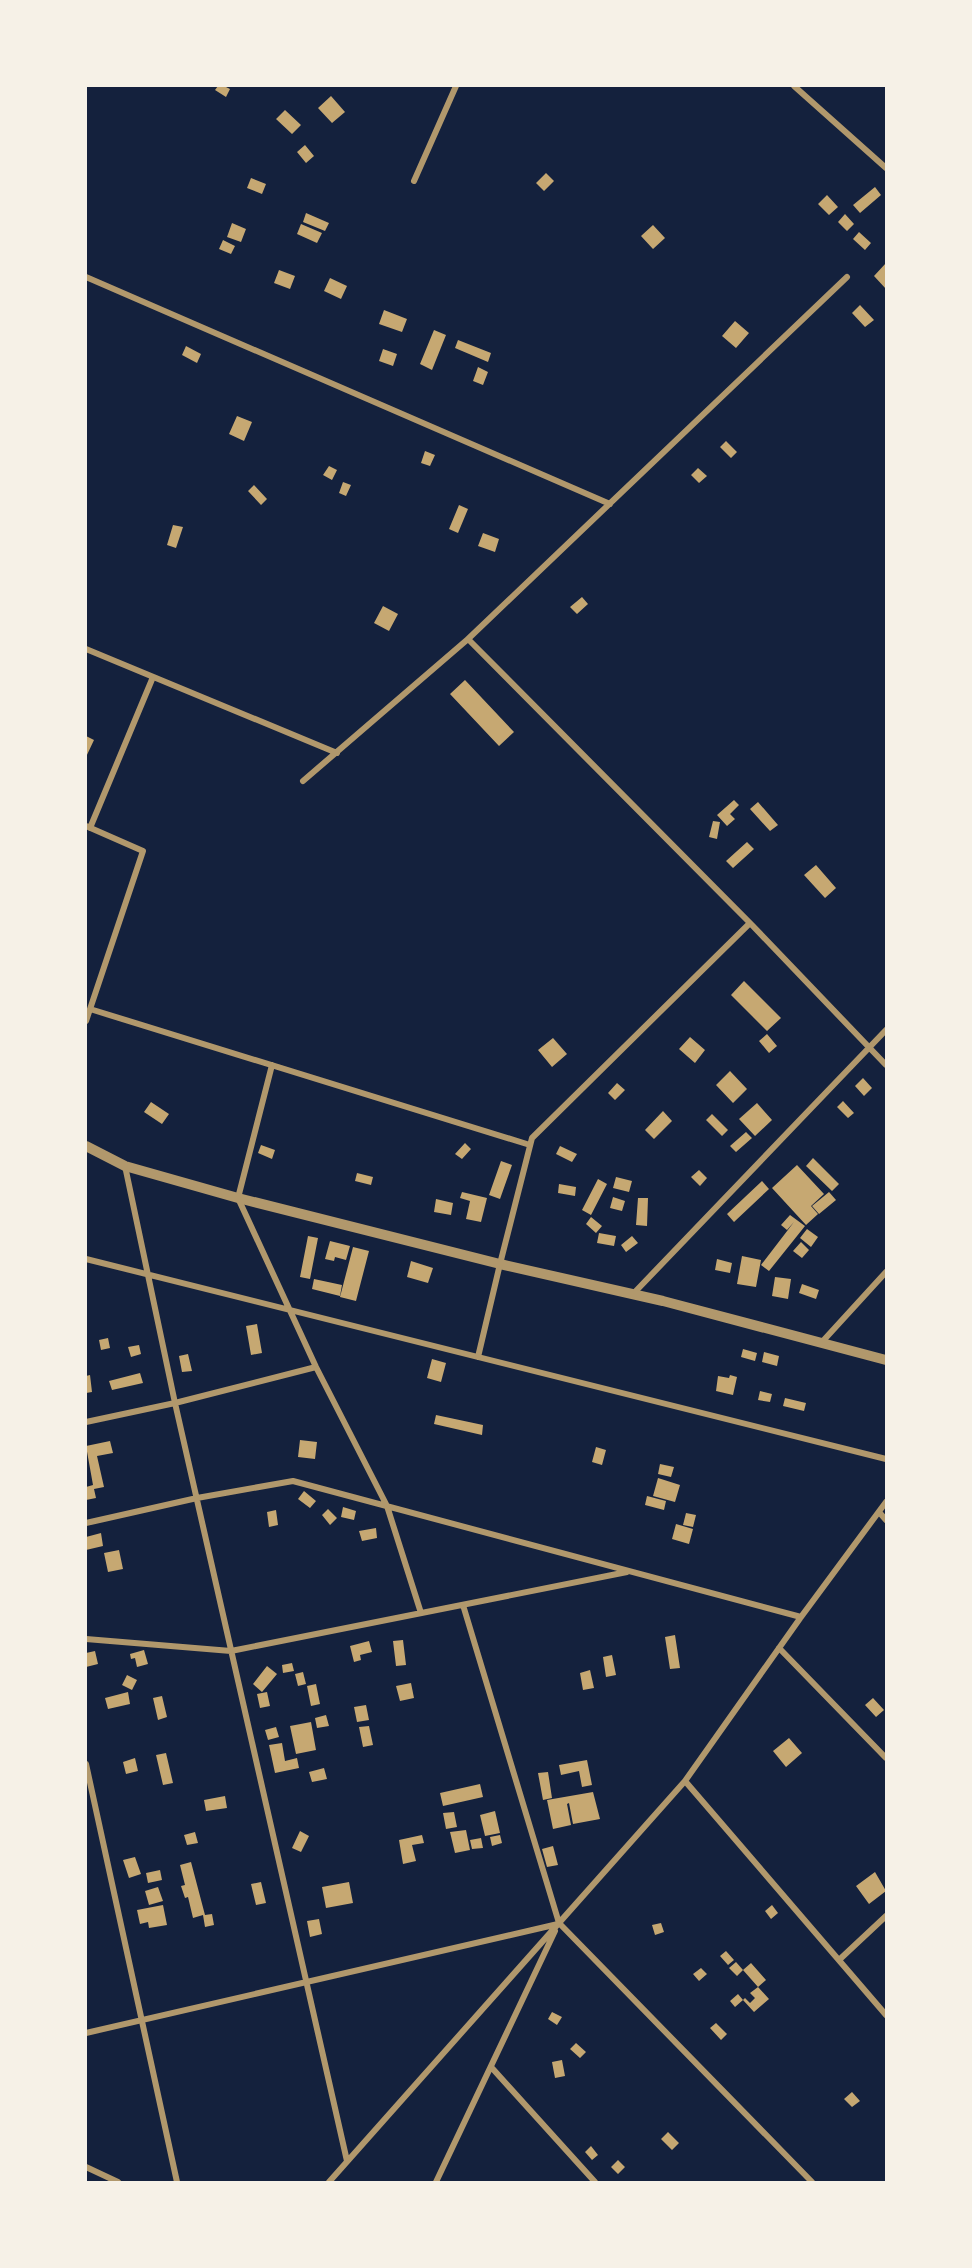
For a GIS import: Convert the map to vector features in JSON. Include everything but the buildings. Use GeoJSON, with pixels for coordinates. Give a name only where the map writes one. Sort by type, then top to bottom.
{"type":"FeatureCollection","features":[{"type":"Feature","properties":{"kind":"street"},"geometry":{"type":"LineString","coordinates":[[414,180],[456,86]]}},
{"type":"Feature","properties":{"kind":"street"},"geometry":{"type":"LineString","coordinates":[[794,86],[886,168]]}},
{"type":"Feature","properties":{"kind":"street"},"geometry":{"type":"LineString","coordinates":[[86,277],[610,504]]}},
{"type":"Feature","properties":{"kind":"street"},"geometry":{"type":"LineString","coordinates":[[303,781],[468,639],[847,277]]}},
{"type":"Feature","properties":{"kind":"street"},"geometry":{"type":"LineString","coordinates":[[468,639],[750,923],[886,1065]]}},
{"type":"Feature","properties":{"kind":"street"},"geometry":{"type":"LineString","coordinates":[[86,650],[337,753]]}},
{"type":"Feature","properties":{"kind":"street"},"geometry":{"type":"LineString","coordinates":[[86,1021],[143,851],[88,827],[153,677]]}},
{"type":"Feature","properties":{"kind":"street"},"geometry":{"type":"LineString","coordinates":[[478,1357],[532,1138],[750,923]]}},
{"type":"Feature","properties":{"kind":"street"},"geometry":{"type":"LineString","coordinates":[[90,1009],[530,1145]]}},
{"type":"Feature","properties":{"kind":"street"},"geometry":{"type":"LineString","coordinates":[[633,1294],[886,1030]]}},
{"type":"Feature","properties":{"kind":"street"},"geometry":{"type":"LineString","coordinates":[[272,1065],[238,1198],[316,1367],[387,1506],[422,1613]]}},
{"type":"Feature","properties":{"kind":"street"},"geometry":{"type":"LineString","coordinates":[[86,1146],[125,1166],[238,1198],[633,1294],[886,1360]]}},
{"type":"Feature","properties":{"kind":"street"},"geometry":{"type":"LineString","coordinates":[[125,1166],[175,1403],[346,2161]]}},
{"type":"Feature","properties":{"kind":"street"},"geometry":{"type":"LineString","coordinates":[[86,1259],[886,1459]]}},
{"type":"Feature","properties":{"kind":"street"},"geometry":{"type":"LineString","coordinates":[[822,1342],[886,1272]]}},
{"type":"Feature","properties":{"kind":"street"},"geometry":{"type":"LineString","coordinates":[[86,1422],[175,1403],[316,1367]]}},
{"type":"Feature","properties":{"kind":"street"},"geometry":{"type":"LineString","coordinates":[[86,1523],[197,1498],[293,1481],[801,1617]]}},
{"type":"Feature","properties":{"kind":"street"},"geometry":{"type":"LineString","coordinates":[[329,2182],[685,1781],[886,1502]]}},
{"type":"Feature","properties":{"kind":"street"},"geometry":{"type":"LineString","coordinates":[[879,1512],[886,1521]]}},
{"type":"Feature","properties":{"kind":"street"},"geometry":{"type":"LineString","coordinates":[[86,1639],[231,1651],[631,1571]]}},
{"type":"Feature","properties":{"kind":"street"},"geometry":{"type":"LineString","coordinates":[[463,1605],[559,1923],[812,2182]]}},
{"type":"Feature","properties":{"kind":"street"},"geometry":{"type":"LineString","coordinates":[[779,1648],[886,1758]]}},
{"type":"Feature","properties":{"kind":"street"},"geometry":{"type":"LineString","coordinates":[[86,1764],[177,2182]]}},
{"type":"Feature","properties":{"kind":"street"},"geometry":{"type":"LineString","coordinates":[[685,1781],[886,2015]]}},
{"type":"Feature","properties":{"kind":"street"},"geometry":{"type":"LineString","coordinates":[[839,1960],[886,1916]]}},
{"type":"Feature","properties":{"kind":"street"},"geometry":{"type":"LineString","coordinates":[[86,2033],[559,1923]]}},
{"type":"Feature","properties":{"kind":"street"},"geometry":{"type":"LineString","coordinates":[[436,2182],[559,1923]]}},
{"type":"Feature","properties":{"kind":"street"},"geometry":{"type":"LineString","coordinates":[[492,2068],[595,2182]]}},
{"type":"Feature","properties":{"kind":"street"},"geometry":{"type":"LineString","coordinates":[[86,2167],[117,2182]]}}]}
